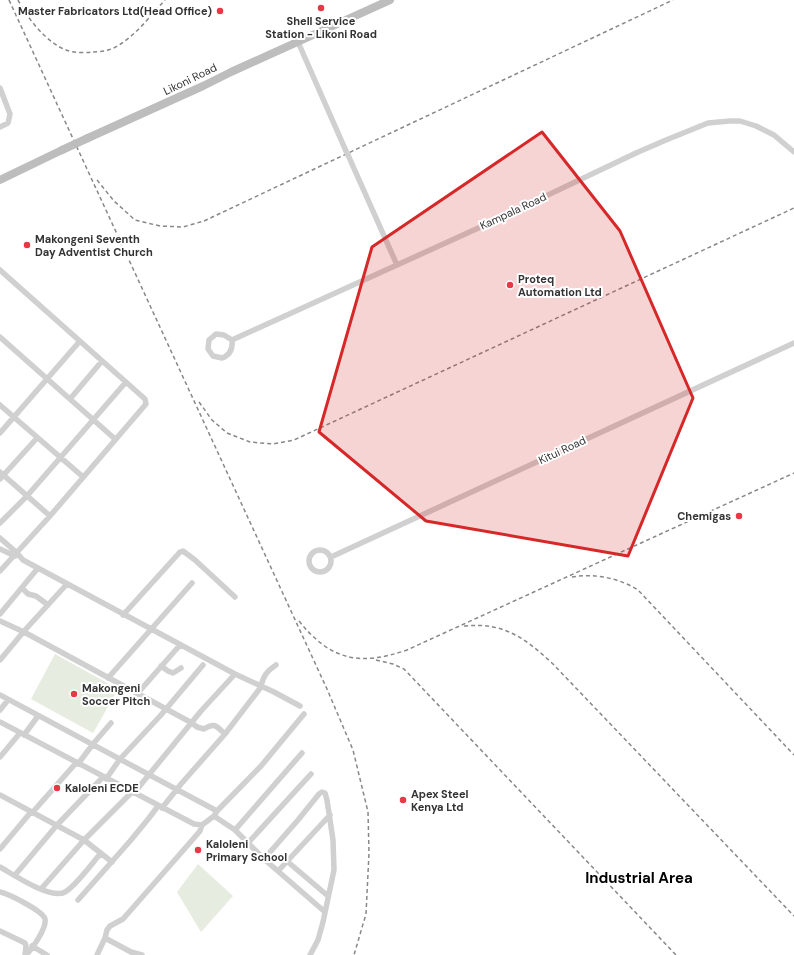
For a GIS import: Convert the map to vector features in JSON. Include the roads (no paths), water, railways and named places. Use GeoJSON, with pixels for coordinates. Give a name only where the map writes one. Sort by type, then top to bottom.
{"type":"FeatureCollection","features":[{"type":"Feature","properties":{"kind":"street","name":"Likoni Road"},"geometry":{"type":"LineString","coordinates":[[87,138],[384,0]]}},
{"type":"Feature","properties":{"kind":"street","name":"Likoni Road"},"geometry":{"type":"LineString","coordinates":[[0,176],[203,86],[390,0]]}},
{"type":"Feature","properties":{"kind":"street"},"geometry":{"type":"LineString","coordinates":[[298,42],[397,265]]}},
{"type":"Feature","properties":{"kind":"street"},"geometry":{"type":"LineString","coordinates":[[0,88],[10,114],[8,123],[0,127]]}},
{"type":"Feature","properties":{"kind":"street","name":"Kampala Road"},"geometry":{"type":"LineString","coordinates":[[232,340],[654,145],[708,123],[718,121],[740,121],[756,126],[774,135],[794,152]]}},
{"type":"Feature","properties":{"kind":"street","name":"Likoni Road"},"geometry":{"type":"LineString","coordinates":[[0,180],[62,149]]}},
{"type":"Feature","properties":{"kind":"street"},"geometry":{"type":"LineString","coordinates":[[0,270],[146,401],[146,404],[82,476],[50,516],[0,571]]}},
{"type":"Feature","properties":{"kind":"street"},"geometry":{"type":"LineString","coordinates":[[216,334],[224,334],[232,340],[233,345],[230,353],[222,358],[213,356],[208,349],[209,340],[216,334]]}},
{"type":"Feature","properties":{"kind":"street"},"geometry":{"type":"LineString","coordinates":[[0,337],[115,439]]}},
{"type":"Feature","properties":{"kind":"street"},"geometry":{"type":"LineString","coordinates":[[0,433],[80,341]]}},
{"type":"Feature","properties":{"kind":"street","name":"Kitui Road"},"geometry":{"type":"LineString","coordinates":[[330,557],[794,343]]}},
{"type":"Feature","properties":{"kind":"street"},"geometry":{"type":"LineString","coordinates":[[70,399],[102,361]]}},
{"type":"Feature","properties":{"kind":"street"},"geometry":{"type":"LineString","coordinates":[[0,523],[27,496],[126,382]]}},
{"type":"Feature","properties":{"kind":"street"},"geometry":{"type":"LineString","coordinates":[[0,405],[82,476]]}},
{"type":"Feature","properties":{"kind":"street"},"geometry":{"type":"LineString","coordinates":[[37,438],[1,476],[50,516]]}},
{"type":"Feature","properties":{"kind":"street"},"geometry":{"type":"LineString","coordinates":[[0,538],[23,560],[235,674],[300,706]]}},
{"type":"Feature","properties":{"kind":"street"},"geometry":{"type":"LineString","coordinates":[[0,548],[15,554]]}},
{"type":"Feature","properties":{"kind":"street"},"geometry":{"type":"LineString","coordinates":[[323,550],[328,553],[330,557],[331,564],[329,569],[325,572],[317,573],[310,566],[309,559],[314,552],[323,550]]}},
{"type":"Feature","properties":{"kind":"street"},"geometry":{"type":"LineString","coordinates":[[124,615],[180,552],[183,551],[195,560],[235,597]]}},
{"type":"Feature","properties":{"kind":"street"},"geometry":{"type":"LineString","coordinates":[[0,614],[38,568]]}},
{"type":"Feature","properties":{"kind":"street"},"geometry":{"type":"LineString","coordinates":[[108,678],[192,583]]}},
{"type":"Feature","properties":{"kind":"street"},"geometry":{"type":"LineString","coordinates":[[0,660],[67,584]]}},
{"type":"Feature","properties":{"kind":"street"},"geometry":{"type":"LineString","coordinates":[[22,588],[28,594],[36,596],[48,605]]}},
{"type":"Feature","properties":{"kind":"street"},"geometry":{"type":"LineString","coordinates":[[0,621],[24,632],[202,729],[215,725],[225,734]]}},
{"type":"Feature","properties":{"kind":"street"},"geometry":{"type":"LineString","coordinates":[[136,694],[180,645]]}},
{"type":"Feature","properties":{"kind":"street"},"geometry":{"type":"LineString","coordinates":[[15,875],[57,826],[104,778],[203,665]]}},
{"type":"Feature","properties":{"kind":"street"},"geometry":{"type":"LineString","coordinates":[[78,900],[149,818],[176,790],[225,734],[262,687],[263,680],[268,671],[276,665]]}},
{"type":"Feature","properties":{"kind":"street"},"geometry":{"type":"LineString","coordinates":[[161,666],[170,672],[181,668]]}},
{"type":"Feature","properties":{"kind":"street"},"geometry":{"type":"LineString","coordinates":[[41,889],[84,840],[133,793],[235,674]]}},
{"type":"Feature","properties":{"kind":"street"},"geometry":{"type":"LineString","coordinates":[[0,696],[93,744],[216,813],[264,859],[325,912]]}},
{"type":"Feature","properties":{"kind":"street"},"geometry":{"type":"LineString","coordinates":[[0,710],[8,700]]}},
{"type":"Feature","properties":{"kind":"street"},"geometry":{"type":"LineString","coordinates":[[97,955],[107,930],[113,924],[121,920],[200,831],[202,825],[216,813],[261,766],[304,714]]}},
{"type":"Feature","properties":{"kind":"street"},"geometry":{"type":"LineString","coordinates":[[0,757],[38,716]]}},
{"type":"Feature","properties":{"kind":"street"},"geometry":{"type":"LineString","coordinates":[[0,722],[160,807],[194,824],[202,825]]}},
{"type":"Feature","properties":{"kind":"street"},"geometry":{"type":"LineString","coordinates":[[0,849],[77,764],[111,723]]}},
{"type":"Feature","properties":{"kind":"street"},"geometry":{"type":"LineString","coordinates":[[235,830],[302,753]]}},
{"type":"Feature","properties":{"kind":"street"},"geometry":{"type":"LineString","coordinates":[[248,843],[311,774]]}},
{"type":"Feature","properties":{"kind":"street"},"geometry":{"type":"LineString","coordinates":[[264,859],[322,792],[325,793],[330,815],[334,857],[333,877],[318,940],[310,955]]}},
{"type":"Feature","properties":{"kind":"street"},"geometry":{"type":"LineString","coordinates":[[0,795],[84,840],[112,862]]}},
{"type":"Feature","properties":{"kind":"street"},"geometry":{"type":"LineString","coordinates":[[278,870],[288,862],[330,815]]}},
{"type":"Feature","properties":{"kind":"street"},"geometry":{"type":"LineString","coordinates":[[0,867],[41,889],[58,894],[66,892],[101,853]]}},
{"type":"Feature","properties":{"kind":"street"},"geometry":{"type":"LineString","coordinates":[[288,862],[328,896]]}},
{"type":"Feature","properties":{"kind":"street"},"geometry":{"type":"LineString","coordinates":[[0,892],[32,907],[44,917],[46,924],[34,947],[26,955]]}},
{"type":"Feature","properties":{"kind":"street"},"geometry":{"type":"LineString","coordinates":[[0,931],[34,947],[47,955]]}},
{"type":"Feature","properties":{"kind":"street"},"geometry":{"type":"LineString","coordinates":[[105,938],[131,952],[142,955]]}},
{"type":"Feature","properties":{"kind":"street"},"geometry":{"type":"LineString","coordinates":[[26,944],[26,955]]}},
{"type":"Feature","properties":{"kind":"railway"},"geometry":{"type":"LineString","coordinates":[[9,0],[327,689],[353,750],[368,812],[369,853],[366,914],[354,955]]}},
{"type":"Feature","properties":{"kind":"railway"},"geometry":{"type":"LineString","coordinates":[[18,0],[32,22],[52,42],[66,50],[83,53],[103,51],[113,48],[126,41],[165,0]]}},
{"type":"Feature","properties":{"kind":"railway"},"geometry":{"type":"LineString","coordinates":[[97,180],[114,201],[135,220],[160,226],[183,227],[204,221],[673,0]]}},
{"type":"Feature","properties":{"kind":"railway"},"geometry":{"type":"LineString","coordinates":[[199,402],[212,420],[227,433],[250,442],[273,444],[294,440],[794,208]]}},
{"type":"Feature","properties":{"kind":"railway"},"geometry":{"type":"LineString","coordinates":[[299,621],[323,645],[335,652],[347,656],[375,658],[407,650],[794,473]]}},
{"type":"Feature","properties":{"kind":"railway"},"geometry":{"type":"LineString","coordinates":[[572,577],[598,576],[623,582],[638,590],[794,755]]}},
{"type":"Feature","properties":{"kind":"railway"},"geometry":{"type":"LineString","coordinates":[[464,626],[478,625],[502,629],[523,639],[543,655],[794,916]]}},
{"type":"Feature","properties":{"kind":"railway"},"geometry":{"type":"LineString","coordinates":[[376,660],[393,664],[404,669],[676,955]]}},
{"type":"Feature","properties":{"kind":"place","name":"Shell Service Station - Likoni Road"},"geometry":{"type":"Point","coordinates":[321,8]}},
{"type":"Feature","properties":{"kind":"place","name":"Master Fabricators Ltd(Head Office)"},"geometry":{"type":"Point","coordinates":[220,11]}},
{"type":"Feature","properties":{"kind":"place","name":"Makongeni Seventh Day Adventist Church"},"geometry":{"type":"Point","coordinates":[27,245]}},
{"type":"Feature","properties":{"kind":"place","name":"Proteq Automation Ltd"},"geometry":{"type":"Point","coordinates":[510,285]}},
{"type":"Feature","properties":{"kind":"place","name":"Chemigas"},"geometry":{"type":"Point","coordinates":[739,516]}},
{"type":"Feature","properties":{"kind":"place","name":"Makongeni Soccer Pitch"},"geometry":{"type":"Point","coordinates":[74,694]}},
{"type":"Feature","properties":{"kind":"place","name":"Kaloleni ECDE"},"geometry":{"type":"Point","coordinates":[57,788]}},
{"type":"Feature","properties":{"kind":"place","name":"Apex Steel Kenya Ltd"},"geometry":{"type":"Point","coordinates":[403,800]}},
{"type":"Feature","properties":{"kind":"place","name":"Kaloleni Primary School"},"geometry":{"type":"Point","coordinates":[198,850]}},
{"type":"Feature","properties":{"kind":"district","name":"Industrial Area"},"geometry":{"type":"Point","coordinates":[639,878]}}]}
